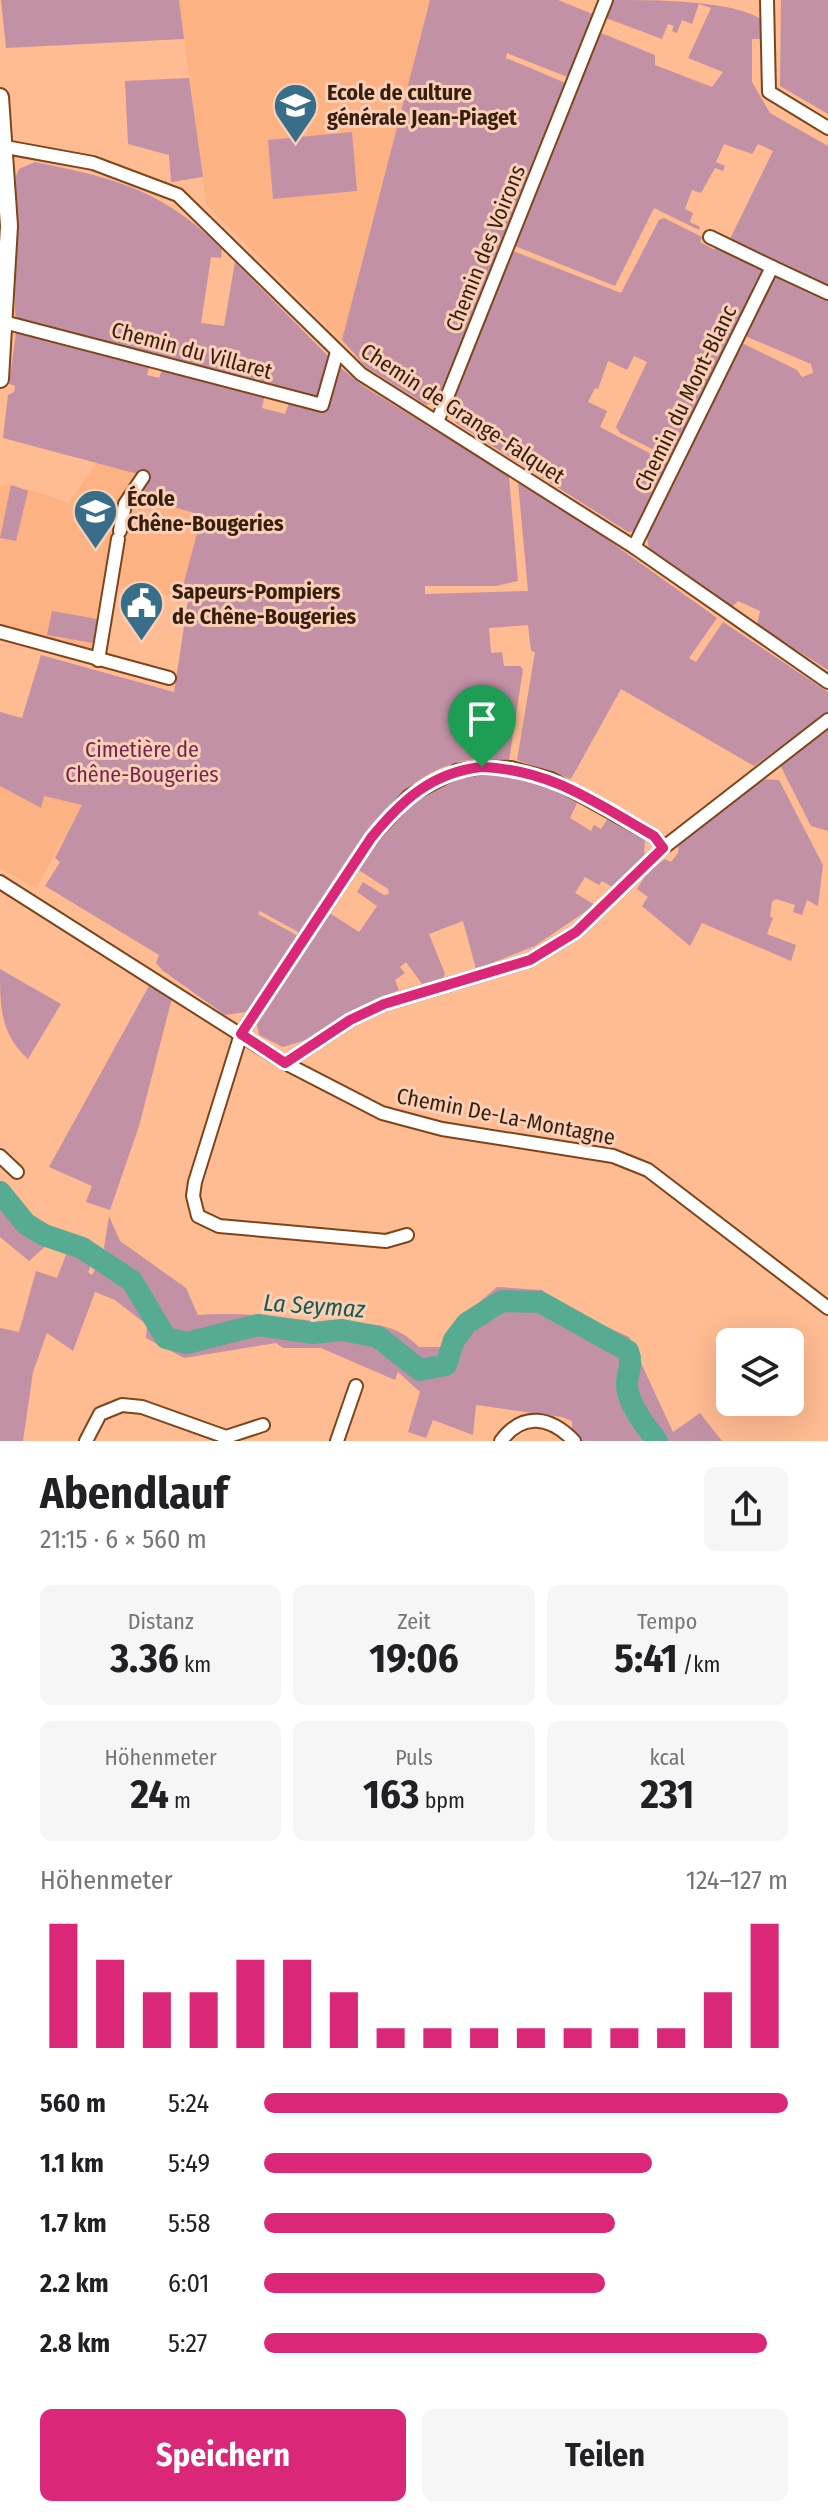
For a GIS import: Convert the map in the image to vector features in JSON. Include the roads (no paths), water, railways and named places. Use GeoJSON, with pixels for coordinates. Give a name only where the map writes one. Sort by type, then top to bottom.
{"type":"FeatureCollection","features":[{"type":"Feature","properties":{"kind":"main road"},"geometry":{"type":"LineString","coordinates":[[0,97],[9,226],[0,379]]}},
{"type":"Feature","properties":{"kind":"street","name":"Chemin des Voirons"},"geometry":{"type":"LineString","coordinates":[[437,422],[606,0]]}},
{"type":"Feature","properties":{"kind":"street"},"geometry":{"type":"LineString","coordinates":[[767,0],[769,92],[828,128]]}},
{"type":"Feature","properties":{"kind":"street","name":"Chemin de Grange-Falquet"},"geometry":{"type":"LineString","coordinates":[[3,146],[93,163],[178,195],[337,352],[372,382],[634,547],[828,682]]}},
{"type":"Feature","properties":{"kind":"street"},"geometry":{"type":"LineString","coordinates":[[710,237],[828,293]]}},
{"type":"Feature","properties":{"kind":"street","name":"Chemin du Mont-Blanc"},"geometry":{"type":"LineString","coordinates":[[634,547],[772,267]]}},
{"type":"Feature","properties":{"kind":"street","name":"Chemin du Villaret"},"geometry":{"type":"LineString","coordinates":[[2,322],[322,405],[337,352]]}},
{"type":"Feature","properties":{"kind":"street"},"geometry":{"type":"LineString","coordinates":[[98,660],[125,504],[143,477]]}},
{"type":"Feature","properties":{"kind":"street"},"geometry":{"type":"LineString","coordinates":[[0,632],[169,678]]}},
{"type":"Feature","properties":{"kind":"street"},"geometry":{"type":"LineString","coordinates":[[285,1063],[350,1020],[384,1004],[530,960],[576,932],[663,848],[710,814],[720,800],[828,720]]}},
{"type":"Feature","properties":{"kind":"street"},"geometry":{"type":"LineString","coordinates":[[407,1235],[386,1241],[219,1226],[198,1216],[193,1196],[195,1182],[241,1034],[371,838],[409,796],[446,774],[482,767],[533,772],[654,836],[663,848]]}},
{"type":"Feature","properties":{"kind":"street","name":"Chemin De-La-Montagne"},"geometry":{"type":"LineString","coordinates":[[0,882],[285,1063],[353,1099],[408,1122],[595,1152],[629,1161],[672,1186],[828,1308]]}},
{"type":"Feature","properties":{"kind":"street"},"geometry":{"type":"LineString","coordinates":[[0,1156],[17,1172]]}},
{"type":"Feature","properties":{"kind":"street"},"geometry":{"type":"LineString","coordinates":[[337,1441],[356,1386]]}},
{"type":"Feature","properties":{"kind":"street"},"geometry":{"type":"LineString","coordinates":[[86,1441],[100,1414],[122,1405],[155,1411],[226,1437],[263,1425]]}},
{"type":"Feature","properties":{"kind":"street"},"geometry":{"type":"LineString","coordinates":[[501,1441],[518,1424],[533,1420],[554,1424],[574,1441]]}},
{"type":"Feature","properties":{"kind":"waterway","name":"La Seymaz"},"geometry":{"type":"LineString","coordinates":[[0,1192],[26,1224],[44,1235],[82,1248],[132,1281],[166,1338],[187,1343],[258,1325],[313,1333],[342,1330],[378,1337],[420,1370],[446,1365],[454,1340],[467,1323],[502,1301],[540,1302],[628,1351],[630,1398],[657,1441]]}},
{"type":"Feature","properties":{"kind":"place","name":"Ecole de culture générale Jean-Piaget"},"geometry":{"type":"Point","coordinates":[296,144]}},
{"type":"Feature","properties":{"kind":"place","name":"École Chêne-Bougeries"},"geometry":{"type":"Point","coordinates":[96,550]}},
{"type":"Feature","properties":{"kind":"place","name":"Sapeurs-Pompiers de Chêne-Bougeries"},"geometry":{"type":"Point","coordinates":[141,643]}},
{"type":"Feature","properties":{"kind":"park label","name":"Cimetière de Chêne-Bougeries"},"geometry":{"type":"Point","coordinates":[142,762]}}]}
